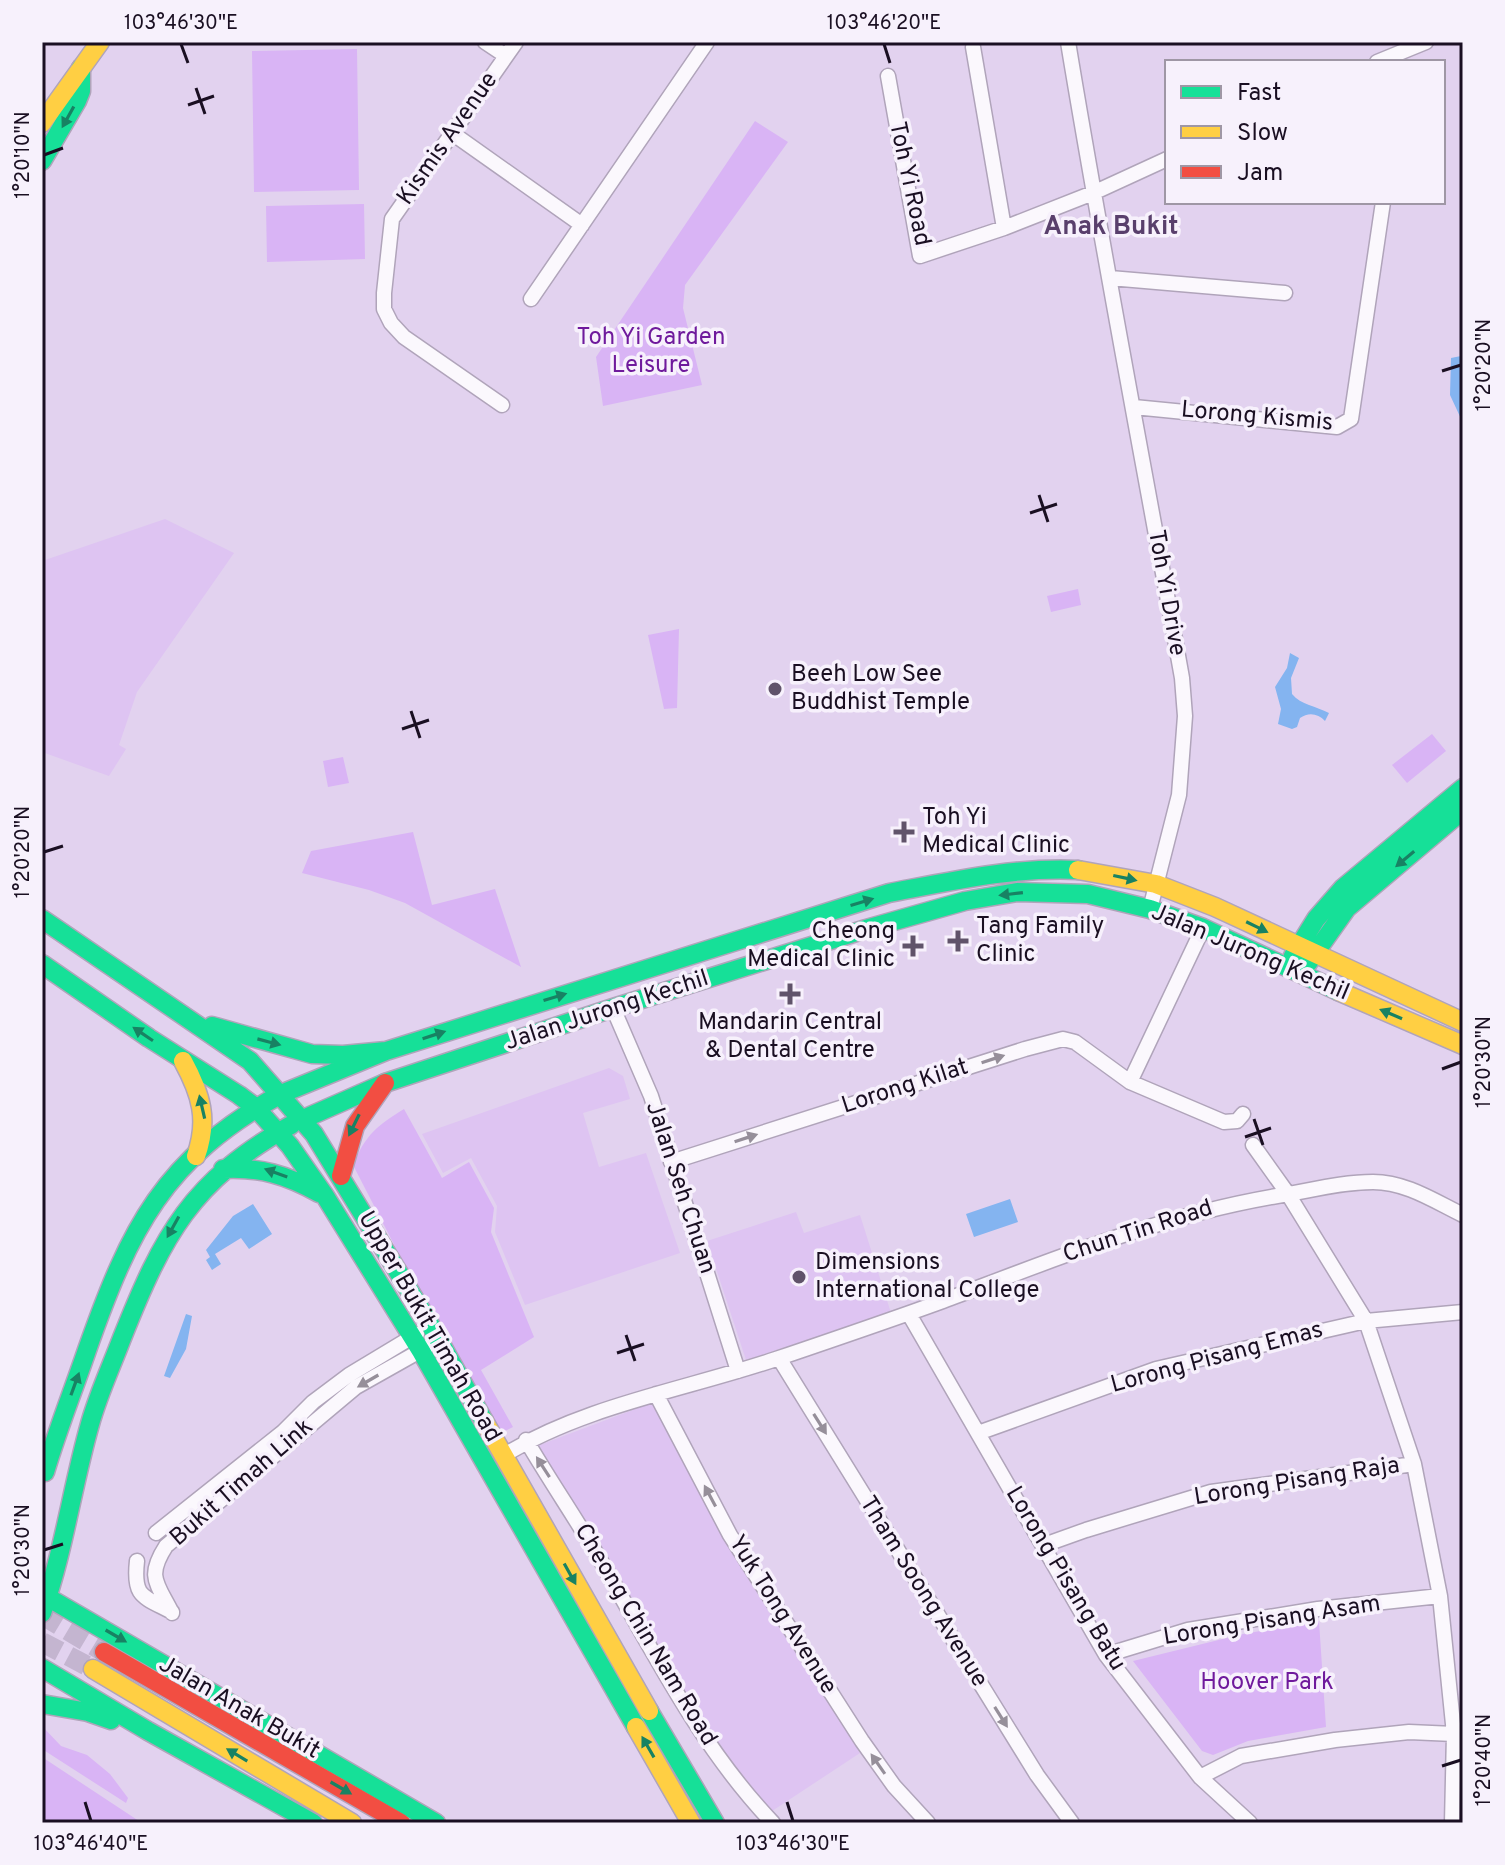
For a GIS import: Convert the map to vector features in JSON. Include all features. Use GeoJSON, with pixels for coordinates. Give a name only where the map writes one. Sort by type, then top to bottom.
{"type":"FeatureCollection","features":[{"type":"Feature","properties":{"kind":"main road"},"geometry":{"type":"LineString","coordinates":[[42,123],[100,42]]}},
{"type":"Feature","properties":{"kind":"main road"},"geometry":{"type":"LineString","coordinates":[[42,161],[77,101],[81,91],[81,68]]}},
{"type":"Feature","properties":{"kind":"main road"},"geometry":{"type":"LineString","coordinates":[[1306,951],[1316,919],[1343,888],[1463,788]]}},
{"type":"Feature","properties":{"kind":"main road"},"geometry":{"type":"LineString","coordinates":[[1293,972],[1306,951],[1347,908],[1463,810]]}},
{"type":"Feature","properties":{"kind":"main road","name":"Jalan Jurong Kechil"},"geometry":{"type":"LineString","coordinates":[[42,1482],[45,1463],[112,1281],[161,1191],[196,1156],[255,1107],[386,1051],[889,893],[1037,868],[1084,870],[1156,884],[1215,907],[1463,1022]]}},
{"type":"Feature","properties":{"kind":"main road","name":"Jalan Jurong Kechil"},"geometry":{"type":"LineString","coordinates":[[44,1601],[91,1421],[145,1278],[183,1210],[223,1169],[263,1138],[385,1083],[613,1008],[965,901],[1017,892],[1088,894],[1150,909],[1203,928],[1293,972],[1463,1045]]}},
{"type":"Feature","properties":{"kind":"main road","name":"Upper Bukit Timah Road"},"geometry":{"type":"LineString","coordinates":[[42,919],[250,1061],[314,1134],[435,1333],[715,1823]]}},
{"type":"Feature","properties":{"kind":"main road","name":"Upper Bukit Timah Road"},"geometry":{"type":"LineString","coordinates":[[42,964],[255,1107],[278,1131],[325,1196],[416,1344],[691,1823]]}},
{"type":"Feature","properties":{"kind":"main road"},"geometry":{"type":"LineString","coordinates":[[194,1021],[312,1054],[386,1051]]}},
{"type":"Feature","properties":{"kind":"main road"},"geometry":{"type":"LineString","coordinates":[[183,1060],[199,1091],[206,1115],[203,1140],[196,1156]]}},
{"type":"Feature","properties":{"kind":"main road"},"geometry":{"type":"LineString","coordinates":[[341,1176],[350,1132],[357,1116],[385,1083]]}},
{"type":"Feature","properties":{"kind":"main road"},"geometry":{"type":"LineString","coordinates":[[223,1169],[254,1166],[273,1170],[325,1196]]}},
{"type":"Feature","properties":{"kind":"main road","name":"Jalan Anak Bukit"},"geometry":{"type":"LineString","coordinates":[[44,1601],[436,1823]]}},
{"type":"Feature","properties":{"kind":"main road","name":"Jalan Anak Bukit"},"geometry":{"type":"LineString","coordinates":[[104,1652],[401,1823]]}},
{"type":"Feature","properties":{"kind":"main road"},"geometry":{"type":"LineString","coordinates":[[42,1668],[313,1823]]}},
{"type":"Feature","properties":{"kind":"main road","name":"Jalan Anak Bukit"},"geometry":{"type":"LineString","coordinates":[[93,1669],[352,1823]]}},
{"type":"Feature","properties":{"kind":"main road"},"geometry":{"type":"LineString","coordinates":[[42,1704],[88,1712],[148,1731]]}},
{"type":"Feature","properties":{"kind":"street","name":"Kismis Avenue"},"geometry":{"type":"LineString","coordinates":[[485,42],[506,56]]}},
{"type":"Feature","properties":{"kind":"street","name":"Kismis Avenue"},"geometry":{"type":"LineString","coordinates":[[502,405],[404,337],[391,323],[384,309],[392,219],[516,42]]}},
{"type":"Feature","properties":{"kind":"street"},"geometry":{"type":"LineString","coordinates":[[531,299],[707,42]]}},
{"type":"Feature","properties":{"kind":"street","name":"Toh Yi Drive"},"geometry":{"type":"LineString","coordinates":[[1068,42],[1182,678],[1185,716],[1179,795],[1150,909]]}},
{"type":"Feature","properties":{"kind":"street"},"geometry":{"type":"LineString","coordinates":[[1382,60],[1426,42]]}},
{"type":"Feature","properties":{"kind":"street"},"geometry":{"type":"LineString","coordinates":[[973,47],[1004,228]]}},
{"type":"Feature","properties":{"kind":"street","name":"Toh Yi Road"},"geometry":{"type":"LineString","coordinates":[[888,76],[919,255],[923,257],[1093,193],[1165,160]]}},
{"type":"Feature","properties":{"kind":"street"},"geometry":{"type":"LineString","coordinates":[[452,133],[582,225]]}},
{"type":"Feature","properties":{"kind":"street","name":"Lorong Kismis"},"geometry":{"type":"LineString","coordinates":[[1134,407],[1337,427],[1345,424],[1351,419],[1383,204]]}},
{"type":"Feature","properties":{"kind":"street"},"geometry":{"type":"LineString","coordinates":[[1110,278],[1285,293]]}},
{"type":"Feature","properties":{"kind":"street"},"geometry":{"type":"LineString","coordinates":[[1130,1082],[1203,928]]}},
{"type":"Feature","properties":{"kind":"street","name":"Jalan Seh Chuan"},"geometry":{"type":"LineString","coordinates":[[613,1008],[651,1096],[738,1371]]}},
{"type":"Feature","properties":{"kind":"street","name":"Lorong Kilat"},"geometry":{"type":"LineString","coordinates":[[671,1162],[1063,1039],[1075,1042],[1130,1082],[1224,1122],[1237,1121],[1243,1114]]}},
{"type":"Feature","properties":{"kind":"street"},"geometry":{"type":"LineString","coordinates":[[1253,1145],[1288,1194],[1366,1321],[1414,1464],[1440,1596],[1454,1734],[1452,1823]]}},
{"type":"Feature","properties":{"kind":"street","name":"Chun Tin Road"},"geometry":{"type":"LineString","coordinates":[[503,1456],[526,1440],[656,1394],[779,1358],[909,1314],[1114,1236],[1217,1206],[1348,1184],[1396,1184],[1463,1215]]}},
{"type":"Feature","properties":{"kind":"street","name":"Lorong Pisang Emas"},"geometry":{"type":"LineString","coordinates":[[978,1433],[1156,1369],[1366,1321],[1463,1312]]}},
{"type":"Feature","properties":{"kind":"street","name":"Lorong Pisang Batu"},"geometry":{"type":"LineString","coordinates":[[909,1314],[1106,1655],[1200,1777],[1250,1823]]}},
{"type":"Feature","properties":{"kind":"street","name":"Bukit Timah Link"},"geometry":{"type":"LineString","coordinates":[[156,1533],[349,1375],[435,1333]]}},
{"type":"Feature","properties":{"kind":"street","name":"Bukit Timah Link"},"geometry":{"type":"LineString","coordinates":[[137,1561],[135,1583],[143,1597],[172,1613],[154,1578],[156,1560],[166,1546],[356,1387],[416,1344]]}},
{"type":"Feature","properties":{"kind":"street","name":"Tham Soong Avenue"},"geometry":{"type":"LineString","coordinates":[[779,1358],[1037,1775],[1072,1823]]}},
{"type":"Feature","properties":{"kind":"street","name":"Yuk Tong Avenue"},"geometry":{"type":"LineString","coordinates":[[656,1394],[739,1548],[870,1752],[894,1786],[928,1823]]}},
{"type":"Feature","properties":{"kind":"street","name":"Cheong Chin Nam Road"},"geometry":{"type":"LineString","coordinates":[[526,1440],[601,1561],[691,1718],[747,1796],[773,1823]]}},
{"type":"Feature","properties":{"kind":"street","name":"Lorong Pisang Raja"},"geometry":{"type":"LineString","coordinates":[[1044,1545],[1211,1492],[1414,1464]]}},
{"type":"Feature","properties":{"kind":"street","name":"Lorong Pisang Asam"},"geometry":{"type":"LineString","coordinates":[[1106,1655],[1188,1630],[1318,1609],[1440,1596]]}},
{"type":"Feature","properties":{"kind":"street"},"geometry":{"type":"LineString","coordinates":[[1200,1777],[1241,1756],[1335,1740],[1409,1732],[1454,1734]]}},
{"type":"Feature","properties":{"kind":"shaded area"},"geometry":{"type":"Polygon","coordinates":[[[165,519],[234,553],[137,692],[119,745],[126,749],[109,776],[42,752],[42,561],[165,519]]]}},
{"type":"Feature","properties":{"kind":"shaded area"},"geometry":{"type":"Polygon","coordinates":[[[609,1068],[623,1076],[630,1099],[583,1113],[599,1167],[646,1153],[680,1253],[525,1305],[495,1232],[497,1206],[471,1158],[443,1173],[422,1134],[609,1068]]]}},
{"type":"Feature","properties":{"kind":"shaded area","name":"Dimensions International College"},"geometry":{"type":"Polygon","coordinates":[[[796,1212],[804,1233],[860,1215],[891,1313],[746,1360],[707,1241],[796,1212]]]}},
{"type":"Feature","properties":{"kind":"shaded area"},"geometry":{"type":"Polygon","coordinates":[[[662,1399],[860,1753],[766,1815],[694,1717],[537,1446],[662,1399]]]}},
{"type":"Feature","properties":{"kind":"green space"},"geometry":{"type":"Polygon","coordinates":[[[357,49],[359,190],[254,192],[252,51],[357,49]]]}},
{"type":"Feature","properties":{"kind":"green space","name":"Toh Yi Garden Leisure"},"geometry":{"type":"Polygon","coordinates":[[[755,121],[788,142],[685,285],[683,308],[702,385],[603,406],[596,357],[755,121]]]}},
{"type":"Feature","properties":{"kind":"green space"},"geometry":{"type":"Polygon","coordinates":[[[364,204],[365,259],[267,262],[266,206],[364,204]]]}},
{"type":"Feature","properties":{"kind":"green space"},"geometry":{"type":"Polygon","coordinates":[[[1078,589],[1081,605],[1051,612],[1047,596],[1078,589]]]}},
{"type":"Feature","properties":{"kind":"green space"},"geometry":{"type":"Polygon","coordinates":[[[679,629],[677,708],[664,709],[648,635],[679,629]]]}},
{"type":"Feature","properties":{"kind":"green space"},"geometry":{"type":"Polygon","coordinates":[[[1432,734],[1446,751],[1407,783],[1392,765],[1432,734]]]}},
{"type":"Feature","properties":{"kind":"green space"},"geometry":{"type":"Polygon","coordinates":[[[343,757],[349,783],[328,787],[323,761],[343,757]]]}},
{"type":"Feature","properties":{"kind":"green space"},"geometry":{"type":"Polygon","coordinates":[[[413,832],[432,905],[495,889],[521,967],[405,903],[369,890],[302,873],[311,851],[413,832]]]}},
{"type":"Feature","properties":{"kind":"green space"},"geometry":{"type":"Polygon","coordinates":[[[404,1109],[442,1178],[469,1162],[494,1208],[491,1232],[534,1337],[481,1370],[513,1427],[503,1432],[485,1421],[353,1165],[373,1132],[404,1109]]]}},
{"type":"Feature","properties":{"kind":"green space","name":"Hoover Park"},"geometry":{"type":"Polygon","coordinates":[[[1319,1621],[1326,1727],[1248,1741],[1213,1755],[1202,1751],[1133,1661],[1243,1634],[1319,1621]]]}},
{"type":"Feature","properties":{"kind":"green space"},"geometry":{"type":"Polygon","coordinates":[[[42,1726],[61,1746],[87,1755],[110,1774],[128,1798],[126,1803],[42,1749],[42,1726]]]}},
{"type":"Feature","properties":{"kind":"green space"},"geometry":{"type":"Polygon","coordinates":[[[42,1757],[142,1823],[42,1823],[42,1757]]]}},
{"type":"Feature","properties":{"kind":"water"},"geometry":{"type":"Polygon","coordinates":[[[1461,356],[1463,423],[1450,395],[1451,358],[1461,356]]]}},
{"type":"Feature","properties":{"kind":"water"},"geometry":{"type":"Polygon","coordinates":[[[1290,653],[1299,658],[1291,678],[1292,694],[1304,703],[1329,713],[1325,721],[1310,714],[1300,718],[1297,727],[1292,729],[1278,724],[1281,709],[1275,687],[1287,668],[1290,653]]]}},
{"type":"Feature","properties":{"kind":"water"},"geometry":{"type":"Polygon","coordinates":[[[1010,1199],[1018,1222],[974,1237],[966,1214],[1010,1199]]]}},
{"type":"Feature","properties":{"kind":"water"},"geometry":{"type":"Polygon","coordinates":[[[253,1204],[272,1234],[249,1249],[241,1238],[215,1254],[221,1264],[212,1270],[206,1260],[210,1257],[206,1250],[233,1216],[253,1204]]]}},
{"type":"Feature","properties":{"kind":"water"},"geometry":{"type":"Polygon","coordinates":[[[186,1314],[192,1316],[186,1349],[170,1378],[164,1376],[186,1314]]]}},
{"type":"Feature","properties":{"kind":"tunnel"},"geometry":{"type":"LineString","coordinates":[[42,1615],[104,1652]]}},
{"type":"Feature","properties":{"kind":"tunnel"},"geometry":{"type":"LineString","coordinates":[[42,1642],[93,1669]]}},
{"type":"Feature","properties":{"kind":"traffic: fast"},"geometry":{"type":"LineString","coordinates":[[42,161],[77,101],[81,91],[81,68]]}},
{"type":"Feature","properties":{"kind":"traffic: fast"},"geometry":{"type":"LineString","coordinates":[[1293,956],[1316,919],[1343,888],[1463,788]]}},
{"type":"Feature","properties":{"kind":"traffic: fast"},"geometry":{"type":"LineString","coordinates":[[1308,963],[1347,908],[1463,810]]}},
{"type":"Feature","properties":{"kind":"traffic: fast"},"geometry":{"type":"LineString","coordinates":[[281,1094],[386,1051],[889,893],[1006,873],[1078,870]]}},
{"type":"Feature","properties":{"kind":"traffic: fast"},"geometry":{"type":"LineString","coordinates":[[301,1120],[385,1083],[613,1008],[866,929],[965,901],[1017,892],[1088,894],[1150,909],[1203,928],[1338,991]]}},
{"type":"Feature","properties":{"kind":"traffic: fast"},"geometry":{"type":"LineString","coordinates":[[42,919],[250,1061],[314,1134],[431,1326],[484,1421]]}},
{"type":"Feature","properties":{"kind":"traffic: fast"},"geometry":{"type":"LineString","coordinates":[[42,964],[239,1095],[255,1107],[290,1146],[325,1196],[421,1351],[636,1727]]}},
{"type":"Feature","properties":{"kind":"traffic: fast"},"geometry":{"type":"LineString","coordinates":[[212,1026],[312,1054],[386,1051]]}},
{"type":"Feature","properties":{"kind":"traffic: fast"},"geometry":{"type":"LineString","coordinates":[[45,1472],[103,1307],[136,1233],[179,1171],[207,1144],[281,1094]]}},
{"type":"Feature","properties":{"kind":"traffic: fast"},"geometry":{"type":"LineString","coordinates":[[42,1613],[93,1413],[152,1269],[184,1214],[204,1190],[228,1167],[291,1125]]}},
{"type":"Feature","properties":{"kind":"traffic: fast"},"geometry":{"type":"LineString","coordinates":[[223,1169],[249,1169],[273,1174],[319,1193]]}},
{"type":"Feature","properties":{"kind":"traffic: fast"},"geometry":{"type":"LineString","coordinates":[[42,1470],[49,1457]]}},
{"type":"Feature","properties":{"kind":"traffic: fast"},"geometry":{"type":"LineString","coordinates":[[42,1594],[436,1823]]}},
{"type":"Feature","properties":{"kind":"traffic: fast"},"geometry":{"type":"LineString","coordinates":[[42,1668],[313,1823]]}},
{"type":"Feature","properties":{"kind":"traffic: fast"},"geometry":{"type":"LineString","coordinates":[[42,1704],[88,1712],[111,1720]]}},
{"type":"Feature","properties":{"kind":"traffic: fast"},"geometry":{"type":"LineString","coordinates":[[649,1711],[715,1823]]}},
{"type":"Feature","properties":{"kind":"traffic: slow"},"geometry":{"type":"LineString","coordinates":[[42,123],[100,42]]}},
{"type":"Feature","properties":{"kind":"traffic: slow"},"geometry":{"type":"LineString","coordinates":[[1078,870],[1156,884],[1215,907],[1463,1022]]}},
{"type":"Feature","properties":{"kind":"traffic: slow"},"geometry":{"type":"LineString","coordinates":[[1338,991],[1463,1045]]}},
{"type":"Feature","properties":{"kind":"traffic: slow"},"geometry":{"type":"LineString","coordinates":[[183,1061],[201,1107],[202,1131],[196,1156]]}},
{"type":"Feature","properties":{"kind":"traffic: slow"},"geometry":{"type":"LineString","coordinates":[[484,1421],[649,1711]]}},
{"type":"Feature","properties":{"kind":"traffic: slow"},"geometry":{"type":"LineString","coordinates":[[93,1669],[352,1823]]}},
{"type":"Feature","properties":{"kind":"traffic: slow"},"geometry":{"type":"LineString","coordinates":[[636,1727],[691,1823]]}},
{"type":"Feature","properties":{"kind":"traffic: jam"},"geometry":{"type":"LineString","coordinates":[[341,1176],[355,1126],[385,1083]]}},
{"type":"Feature","properties":{"kind":"traffic: jam"},"geometry":{"type":"LineString","coordinates":[[104,1652],[401,1823]]}},
{"type":"Feature","properties":{"kind":"place","name":"Beeh Low See Buddhist Temple"},"geometry":{"type":"Point","coordinates":[775,689]}},
{"type":"Feature","properties":{"kind":"place","name":"Toh Yi Medical Clinic"},"geometry":{"type":"Point","coordinates":[904,832]}},
{"type":"Feature","properties":{"kind":"place","name":"Tang Family Clinic"},"geometry":{"type":"Point","coordinates":[958,941]}},
{"type":"Feature","properties":{"kind":"place","name":"Cheong Medical Clinic"},"geometry":{"type":"Point","coordinates":[913,946]}},
{"type":"Feature","properties":{"kind":"place","name":"Mandarin Central & Dental Centre"},"geometry":{"type":"Point","coordinates":[790,994]}},
{"type":"Feature","properties":{"kind":"place","name":"Dimensions International College"},"geometry":{"type":"Point","coordinates":[799,1277]}},
{"type":"Feature","properties":{"kind":"district","name":"Anak Bukit"},"geometry":{"type":"Point","coordinates":[1111,227]}}]}
